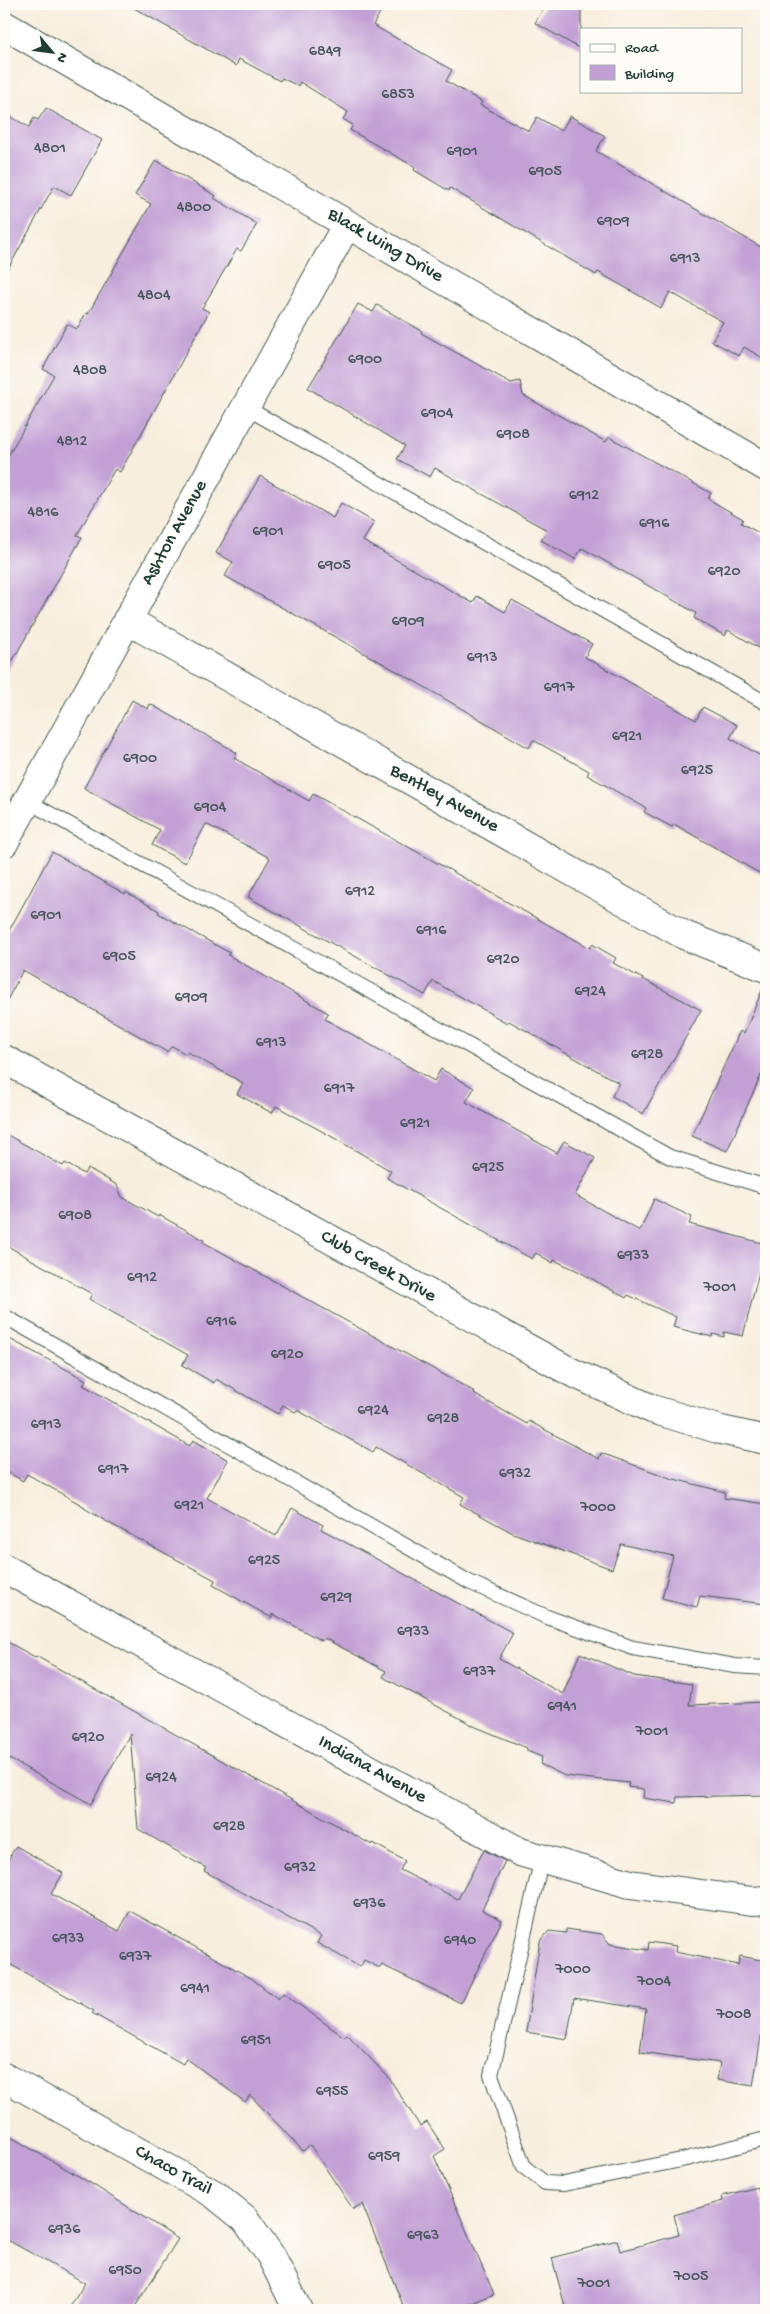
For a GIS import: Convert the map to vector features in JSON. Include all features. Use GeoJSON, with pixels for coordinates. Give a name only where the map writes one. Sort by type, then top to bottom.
{"type":"FeatureCollection","features":[{"type":"Feature","properties":{"kind":"street","name":"Black Wing Drive"},"geometry":{"type":"LineString","coordinates":[[4,25],[766,467]]}},
{"type":"Feature","properties":{"kind":"street","name":"Ashton Avenue"},"geometry":{"type":"LineString","coordinates":[[4,843],[347,224]]}},
{"type":"Feature","properties":{"kind":"street","name":"Bentley Avenue"},"geometry":{"type":"LineString","coordinates":[[127,620],[684,935],[766,968]]}},
{"type":"Feature","properties":{"kind":"street","name":"Club Creek Drive"},"geometry":{"type":"LineString","coordinates":[[4,1059],[569,1372],[652,1409],[721,1430],[766,1440]]}},
{"type":"Feature","properties":{"kind":"street","name":"Indiana Avenue"},"geometry":{"type":"LineString","coordinates":[[4,1568],[520,1852],[630,1884],[752,1901],[766,1900]]}},
{"type":"Feature","properties":{"kind":"street","name":"Chaco Trail"},"geometry":{"type":"LineString","coordinates":[[4,2077],[214,2194],[245,2220],[271,2256],[298,2310]]}},
{"type":"Feature","properties":{"kind":"lane"},"geometry":{"type":"LineString","coordinates":[[246,406],[766,703]]}},
{"type":"Feature","properties":{"kind":"lane"},"geometry":{"type":"LineString","coordinates":[[27,801],[670,1157],[766,1187]]}},
{"type":"Feature","properties":{"kind":"lane"},"geometry":{"type":"LineString","coordinates":[[4,1316],[478,1586],[548,1617],[633,1648],[735,1666],[766,1668]]}},
{"type":"Feature","properties":{"kind":"lane"},"geometry":{"type":"LineString","coordinates":[[542,1858],[491,2075],[524,2167],[545,2182],[564,2184],[686,2159],[766,2139]]}},
{"type":"Feature","properties":{"kind":"building"},"geometry":{"type":"Polygon","coordinates":[[[127,4],[385,4],[373,25],[452,70],[446,81],[482,102],[480,105],[529,131],[537,117],[561,131],[570,116],[605,136],[596,151],[766,250],[766,360],[744,347],[739,356],[712,341],[723,322],[670,292],[661,308],[598,272],[596,275],[450,188],[449,191],[414,170],[415,167],[350,130],[353,125],[343,119],[348,112],[300,82],[298,86],[282,78],[280,81],[239,59],[236,66],[127,4]]]}},
{"type":"Feature","properties":{"kind":"building"},"geometry":{"type":"Polygon","coordinates":[[[546,4],[581,4],[580,48],[535,23],[546,4]]]}},
{"type":"Feature","properties":{"kind":"building"},"geometry":{"type":"Polygon","coordinates":[[[46,108],[102,140],[71,195],[54,186],[4,276],[4,113],[29,127],[34,118],[38,120],[46,108]]]}},
{"type":"Feature","properties":{"kind":"building"},"geometry":{"type":"Polygon","coordinates":[[[156,160],[216,196],[214,198],[257,224],[241,251],[237,249],[202,308],[209,312],[120,472],[115,469],[77,535],[82,537],[4,676],[4,463],[54,375],[43,369],[67,324],[77,329],[86,313],[88,314],[151,204],[135,195],[156,160]]]}},
{"type":"Feature","properties":{"kind":"building"},"geometry":{"type":"Polygon","coordinates":[[[358,304],[373,312],[377,305],[422,331],[421,333],[511,383],[520,381],[523,395],[606,442],[609,437],[711,493],[708,499],[743,519],[741,523],[766,537],[766,652],[728,630],[725,636],[694,618],[696,613],[582,548],[575,559],[541,540],[547,530],[435,468],[430,477],[397,459],[405,446],[308,388],[358,304]]]}},
{"type":"Feature","properties":{"kind":"building"},"geometry":{"type":"Polygon","coordinates":[[[260,476],[333,518],[341,503],[374,522],[363,541],[473,603],[477,596],[505,612],[512,600],[592,644],[585,657],[696,720],[703,707],[737,725],[730,738],[766,759],[766,877],[674,824],[672,827],[644,812],[646,808],[587,775],[589,771],[533,740],[529,748],[409,678],[225,576],[233,562],[216,553],[260,476]]]}},
{"type":"Feature","properties":{"kind":"building"},"geometry":{"type":"Polygon","coordinates":[[[132,700],[148,709],[150,704],[231,749],[237,753],[234,758],[309,801],[313,794],[590,948],[592,944],[616,958],[613,963],[701,1010],[643,1114],[612,1096],[619,1083],[509,1021],[507,1023],[433,981],[425,995],[248,897],[270,858],[206,824],[185,863],[152,845],[160,830],[84,788],[132,700]]]}},
{"type":"Feature","properties":{"kind":"building"},"geometry":{"type":"Polygon","coordinates":[[[52,852],[125,894],[126,892],[159,911],[158,913],[230,953],[228,955],[328,1013],[325,1019],[434,1081],[441,1069],[474,1088],[466,1102],[557,1153],[564,1141],[595,1158],[575,1195],[640,1231],[654,1199],[692,1217],[689,1224],[766,1244],[743,1336],[724,1332],[724,1337],[713,1334],[712,1337],[673,1327],[676,1317],[628,1295],[626,1298],[554,1260],[553,1263],[536,1253],[532,1259],[387,1178],[391,1171],[336,1139],[276,1106],[272,1113],[237,1094],[243,1083],[187,1052],[186,1054],[172,1046],[167,1052],[23,970],[4,1006],[4,940],[52,852]]]}},
{"type":"Feature","properties":{"kind":"building"},"geometry":{"type":"Polygon","coordinates":[[[765,983],[766,1064],[727,1151],[692,1136],[740,1031],[744,1034],[765,983]]]}},
{"type":"Feature","properties":{"kind":"building"},"geometry":{"type":"Polygon","coordinates":[[[4,1133],[63,1166],[65,1163],[84,1174],[88,1168],[117,1185],[122,1197],[204,1240],[203,1242],[475,1392],[474,1394],[527,1424],[529,1421],[599,1459],[601,1453],[670,1478],[725,1492],[724,1498],[766,1504],[766,1604],[700,1596],[697,1607],[662,1598],[673,1556],[621,1544],[612,1569],[513,1533],[460,1504],[464,1497],[376,1447],[373,1452],[297,1410],[295,1412],[283,1405],[278,1414],[216,1379],[214,1383],[182,1365],[188,1355],[89,1299],[92,1294],[4,1244],[4,1133]]]}},
{"type":"Feature","properties":{"kind":"building"},"geometry":{"type":"Polygon","coordinates":[[[4,1336],[86,1380],[83,1385],[190,1446],[193,1440],[228,1460],[207,1498],[276,1536],[292,1508],[323,1525],[321,1529],[513,1633],[499,1659],[563,1694],[580,1653],[634,1676],[692,1684],[689,1705],[766,1702],[766,1795],[677,1797],[676,1803],[643,1798],[644,1789],[628,1787],[629,1783],[565,1776],[540,1764],[542,1757],[527,1751],[527,1748],[476,1727],[383,1677],[386,1671],[324,1638],[322,1641],[273,1614],[272,1618],[213,1585],[215,1580],[109,1523],[27,1474],[23,1481],[4,1470],[4,1336]]]}},
{"type":"Feature","properties":{"kind":"building"},"geometry":{"type":"Polygon","coordinates":[[[4,1640],[36,1656],[372,1845],[373,1843],[405,1861],[400,1870],[458,1899],[484,1850],[505,1861],[482,1910],[502,1920],[461,2003],[382,1965],[380,1968],[364,1960],[360,1967],[317,1943],[321,1936],[204,1871],[206,1868],[138,1829],[130,1734],[91,1804],[4,1756],[4,1640]]]}},
{"type":"Feature","properties":{"kind":"building"},"geometry":{"type":"Polygon","coordinates":[[[16,1846],[63,1873],[51,1894],[119,1931],[130,1911],[251,1978],[278,1999],[283,1993],[344,2037],[347,2034],[389,2078],[420,2126],[427,2122],[445,2149],[434,2156],[494,2294],[455,2310],[405,2310],[362,2204],[353,2209],[310,2145],[303,2151],[250,2095],[245,2102],[186,2058],[183,2064],[92,2013],[94,2011],[4,1961],[4,1867],[16,1846]]]}},
{"type":"Feature","properties":{"kind":"building"},"geometry":{"type":"Polygon","coordinates":[[[566,1929],[602,1934],[610,1944],[648,1950],[649,1942],[676,1946],[675,1952],[738,1965],[740,1956],[766,1961],[766,2021],[763,2024],[753,2086],[717,2080],[720,2063],[640,2052],[646,2009],[574,1998],[567,2039],[526,2032],[540,1941],[549,1931],[566,1933],[566,1929]]]}},
{"type":"Feature","properties":{"kind":"building"},"geometry":{"type":"Polygon","coordinates":[[[4,2133],[92,2184],[178,2239],[133,2310],[68,2310],[85,2283],[4,2238],[4,2133]]]}},
{"type":"Feature","properties":{"kind":"building"},"geometry":{"type":"Polygon","coordinates":[[[758,2187],[766,2219],[766,2304],[743,2310],[566,2310],[552,2258],[617,2240],[620,2251],[679,2235],[674,2215],[723,2201],[722,2196],[758,2187]]]}}]}
